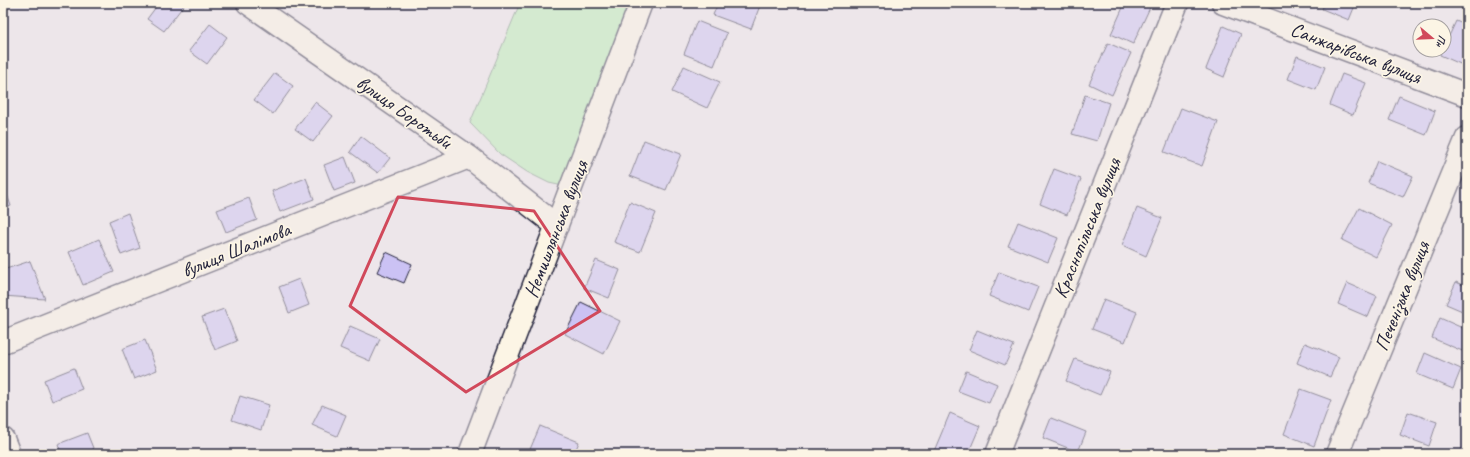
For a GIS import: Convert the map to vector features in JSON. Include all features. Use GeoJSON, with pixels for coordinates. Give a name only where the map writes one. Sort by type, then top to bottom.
{"type":"FeatureCollection","features":[{"type":"Feature","properties":{"kind":"street","name":"вулиця Боротьби"},"geometry":{"type":"LineString","coordinates":[[248,3],[469,157],[557,226]]}},
{"type":"Feature","properties":{"kind":"street","name":"Немишлянська вулиця"},"geometry":{"type":"LineString","coordinates":[[470,454],[641,3]]}},
{"type":"Feature","properties":{"kind":"street","name":"Краснопільська вулиця"},"geometry":{"type":"LineString","coordinates":[[997,454],[1177,3]]}},
{"type":"Feature","properties":{"kind":"street","name":"Санжарівська вулиця"},"geometry":{"type":"LineString","coordinates":[[1223,3],[1467,95]]}},
{"type":"Feature","properties":{"kind":"street","name":"Печенізька вулиця"},"geometry":{"type":"LineString","coordinates":[[1337,454],[1467,138]]}},
{"type":"Feature","properties":{"kind":"street","name":"вулиця Шалімова"},"geometry":{"type":"LineString","coordinates":[[3,342],[469,157]]}},
{"type":"Feature","properties":{"kind":"street"},"geometry":{"type":"LineString","coordinates":[[3,439],[9,454]]}},
{"type":"Feature","properties":{"kind":"highlighted area"},"geometry":{"type":"Polygon","coordinates":[[[398,197],[534,211],[600,311],[466,392],[350,306],[398,197]]]}},
{"type":"Feature","properties":{"kind":"green space"},"geometry":{"type":"Polygon","coordinates":[[[520,3],[641,3],[572,188],[549,183],[527,172],[500,154],[470,123],[520,3]]]}},
{"type":"Feature","properties":{"kind":"building"},"geometry":{"type":"Polygon","coordinates":[[[159,3],[181,3],[184,5],[164,31],[147,19],[159,3]]]}},
{"type":"Feature","properties":{"kind":"building"},"geometry":{"type":"Polygon","coordinates":[[[718,3],[761,3],[751,29],[713,15],[718,3]]]}},
{"type":"Feature","properties":{"kind":"building"},"geometry":{"type":"Polygon","coordinates":[[[1125,3],[1152,3],[1133,44],[1111,34],[1125,3]]]}},
{"type":"Feature","properties":{"kind":"building"},"geometry":{"type":"Polygon","coordinates":[[[1325,3],[1356,3],[1349,20],[1322,9],[1325,3]]]}},
{"type":"Feature","properties":{"kind":"building"},"geometry":{"type":"Polygon","coordinates":[[[697,21],[727,33],[714,66],[684,54],[697,21]]]}},
{"type":"Feature","properties":{"kind":"building"},"geometry":{"type":"Polygon","coordinates":[[[1456,21],[1467,26],[1467,62],[1465,66],[1447,58],[1452,58],[1452,30],[1456,21]]]}},
{"type":"Feature","properties":{"kind":"building"},"geometry":{"type":"Polygon","coordinates":[[[210,24],[227,37],[207,64],[189,51],[210,24]]]}},
{"type":"Feature","properties":{"kind":"building"},"geometry":{"type":"Polygon","coordinates":[[[1223,26],[1241,34],[1224,77],[1206,69],[1223,26]]]}},
{"type":"Feature","properties":{"kind":"building"},"geometry":{"type":"Polygon","coordinates":[[[1108,43],[1131,53],[1112,95],[1089,84],[1108,43]]]}},
{"type":"Feature","properties":{"kind":"building"},"geometry":{"type":"Polygon","coordinates":[[[1297,56],[1325,67],[1316,90],[1288,79],[1297,56]]]}},
{"type":"Feature","properties":{"kind":"building"},"geometry":{"type":"Polygon","coordinates":[[[684,66],[720,82],[707,108],[672,92],[684,66]]]}},
{"type":"Feature","properties":{"kind":"building"},"geometry":{"type":"Polygon","coordinates":[[[275,73],[293,86],[273,114],[254,100],[275,73]]]}},
{"type":"Feature","properties":{"kind":"building"},"geometry":{"type":"Polygon","coordinates":[[[1342,74],[1366,83],[1353,115],[1330,105],[1342,74]]]}},
{"type":"Feature","properties":{"kind":"building"},"geometry":{"type":"Polygon","coordinates":[[[1085,95],[1109,103],[1097,141],[1072,134],[1085,95]]]}},
{"type":"Feature","properties":{"kind":"building"},"geometry":{"type":"Polygon","coordinates":[[[1399,96],[1435,111],[1426,135],[1389,120],[1399,96]]]}},
{"type":"Feature","properties":{"kind":"building"},"geometry":{"type":"Polygon","coordinates":[[[315,102],[333,116],[313,142],[295,129],[315,102]]]}},
{"type":"Feature","properties":{"kind":"building"},"geometry":{"type":"Polygon","coordinates":[[[1181,108],[1218,122],[1202,166],[1164,152],[1181,108]]]}},
{"type":"Feature","properties":{"kind":"building"},"geometry":{"type":"Polygon","coordinates":[[[361,136],[390,158],[378,173],[350,152],[361,136]]]}},
{"type":"Feature","properties":{"kind":"building"},"geometry":{"type":"Polygon","coordinates":[[[644,140],[681,154],[666,190],[630,176],[644,140]]]}},
{"type":"Feature","properties":{"kind":"building"},"geometry":{"type":"Polygon","coordinates":[[[345,157],[355,183],[334,191],[324,165],[345,157]]]}},
{"type":"Feature","properties":{"kind":"building"},"geometry":{"type":"Polygon","coordinates":[[[1377,161],[1413,176],[1403,197],[1368,183],[1377,161]]]}},
{"type":"Feature","properties":{"kind":"building"},"geometry":{"type":"Polygon","coordinates":[[[1054,169],[1081,179],[1067,215],[1040,204],[1054,169]]]}},
{"type":"Feature","properties":{"kind":"building"},"geometry":{"type":"Polygon","coordinates":[[[306,178],[314,199],[280,212],[272,191],[306,178]]]}},
{"type":"Feature","properties":{"kind":"building"},"geometry":{"type":"Polygon","coordinates":[[[3,183],[11,206],[3,209],[3,183]]]}},
{"type":"Feature","properties":{"kind":"building"},"geometry":{"type":"Polygon","coordinates":[[[249,198],[257,220],[226,232],[217,210],[249,198]]]}},
{"type":"Feature","properties":{"kind":"building"},"geometry":{"type":"Polygon","coordinates":[[[630,202],[656,213],[640,252],[614,242],[630,202]]]}},
{"type":"Feature","properties":{"kind":"building"},"geometry":{"type":"Polygon","coordinates":[[[1137,208],[1162,218],[1146,256],[1122,245],[1137,208]]]}},
{"type":"Feature","properties":{"kind":"building"},"geometry":{"type":"Polygon","coordinates":[[[1359,208],[1392,225],[1376,257],[1342,240],[1359,208]]]}},
{"type":"Feature","properties":{"kind":"building"},"geometry":{"type":"Polygon","coordinates":[[[128,213],[140,248],[121,255],[109,221],[128,213]]]}},
{"type":"Feature","properties":{"kind":"building"},"geometry":{"type":"Polygon","coordinates":[[[1018,222],[1058,238],[1048,262],[1008,246],[1018,222]]]}},
{"type":"Feature","properties":{"kind":"building"},"geometry":{"type":"Polygon","coordinates":[[[99,239],[114,272],[83,285],[69,252],[99,239]]]}},
{"type":"Feature","properties":{"kind":"building"},"geometry":{"type":"Polygon","coordinates":[[[386,252],[412,264],[404,283],[377,272],[386,252]]]}},
{"type":"Feature","properties":{"kind":"building"},"geometry":{"type":"Polygon","coordinates":[[[1467,258],[1467,268],[1463,266],[1467,258]]]}},
{"type":"Feature","properties":{"kind":"building"},"geometry":{"type":"Polygon","coordinates":[[[596,260],[620,270],[609,298],[584,288],[596,260]]]}},
{"type":"Feature","properties":{"kind":"building"},"geometry":{"type":"Polygon","coordinates":[[[30,261],[45,299],[3,296],[3,270],[30,261]]]}},
{"type":"Feature","properties":{"kind":"building"},"geometry":{"type":"Polygon","coordinates":[[[999,272],[1038,287],[1028,312],[989,296],[999,272]]]}},
{"type":"Feature","properties":{"kind":"building"},"geometry":{"type":"Polygon","coordinates":[[[299,279],[309,305],[289,313],[279,287],[299,279]]]}},
{"type":"Feature","properties":{"kind":"building"},"geometry":{"type":"Polygon","coordinates":[[[1456,282],[1467,287],[1467,313],[1446,304],[1456,282]]]}},
{"type":"Feature","properties":{"kind":"building"},"geometry":{"type":"Polygon","coordinates":[[[1347,283],[1377,296],[1368,317],[1338,304],[1347,283]]]}},
{"type":"Feature","properties":{"kind":"building"},"geometry":{"type":"Polygon","coordinates":[[[1104,299],[1137,312],[1125,342],[1092,329],[1104,299]]]}},
{"type":"Feature","properties":{"kind":"building"},"geometry":{"type":"Polygon","coordinates":[[[581,302],[620,321],[604,354],[565,334],[581,302]]]}},
{"type":"Feature","properties":{"kind":"building"},"geometry":{"type":"Polygon","coordinates":[[[224,309],[237,341],[215,350],[202,317],[224,309]]]}},
{"type":"Feature","properties":{"kind":"building"},"geometry":{"type":"Polygon","coordinates":[[[1440,318],[1467,330],[1467,353],[1432,338],[1440,318]]]}},
{"type":"Feature","properties":{"kind":"building"},"geometry":{"type":"Polygon","coordinates":[[[350,326],[380,339],[370,361],[340,348],[350,326]]]}},
{"type":"Feature","properties":{"kind":"building"},"geometry":{"type":"Polygon","coordinates":[[[977,330],[1014,345],[1005,365],[969,350],[977,330]]]}},
{"type":"Feature","properties":{"kind":"building"},"geometry":{"type":"Polygon","coordinates":[[[145,340],[157,370],[134,379],[122,349],[145,340]]]}},
{"type":"Feature","properties":{"kind":"building"},"geometry":{"type":"Polygon","coordinates":[[[1305,343],[1339,357],[1330,377],[1297,363],[1305,343]]]}},
{"type":"Feature","properties":{"kind":"building"},"geometry":{"type":"Polygon","coordinates":[[[1425,353],[1461,369],[1453,389],[1417,374],[1425,353]]]}},
{"type":"Feature","properties":{"kind":"building"},"geometry":{"type":"Polygon","coordinates":[[[1075,359],[1110,372],[1100,395],[1066,381],[1075,359]]]}},
{"type":"Feature","properties":{"kind":"building"},"geometry":{"type":"Polygon","coordinates":[[[74,368],[82,389],[52,401],[44,380],[74,368]]]}},
{"type":"Feature","properties":{"kind":"building"},"geometry":{"type":"Polygon","coordinates":[[[966,371],[997,384],[989,403],[958,391],[966,371]]]}},
{"type":"Feature","properties":{"kind":"building"},"geometry":{"type":"Polygon","coordinates":[[[1301,389],[1331,400],[1314,446],[1284,434],[1301,389]]]}},
{"type":"Feature","properties":{"kind":"building"},"geometry":{"type":"Polygon","coordinates":[[[240,396],[269,405],[261,430],[232,420],[240,396]]]}},
{"type":"Feature","properties":{"kind":"building"},"geometry":{"type":"Polygon","coordinates":[[[322,405],[346,415],[337,436],[312,425],[322,405]]]}},
{"type":"Feature","properties":{"kind":"building"},"geometry":{"type":"Polygon","coordinates":[[[1408,412],[1437,422],[1429,446],[1400,435],[1408,412]]]}},
{"type":"Feature","properties":{"kind":"building"},"geometry":{"type":"Polygon","coordinates":[[[950,413],[980,426],[968,454],[940,454],[934,451],[950,413]]]}},
{"type":"Feature","properties":{"kind":"building"},"geometry":{"type":"Polygon","coordinates":[[[1051,418],[1086,432],[1078,452],[1043,438],[1051,418]]]}},
{"type":"Feature","properties":{"kind":"building"},"geometry":{"type":"Polygon","coordinates":[[[540,426],[579,442],[574,454],[528,454],[540,426]]]}},
{"type":"Feature","properties":{"kind":"building"},"geometry":{"type":"Polygon","coordinates":[[[87,433],[95,453],[62,454],[58,444],[87,433]]]}},
{"type":"Feature","properties":{"kind":"building"},"geometry":{"type":"Polygon","coordinates":[[[1273,450],[1282,454],[1272,454],[1273,450]]]}}]}
